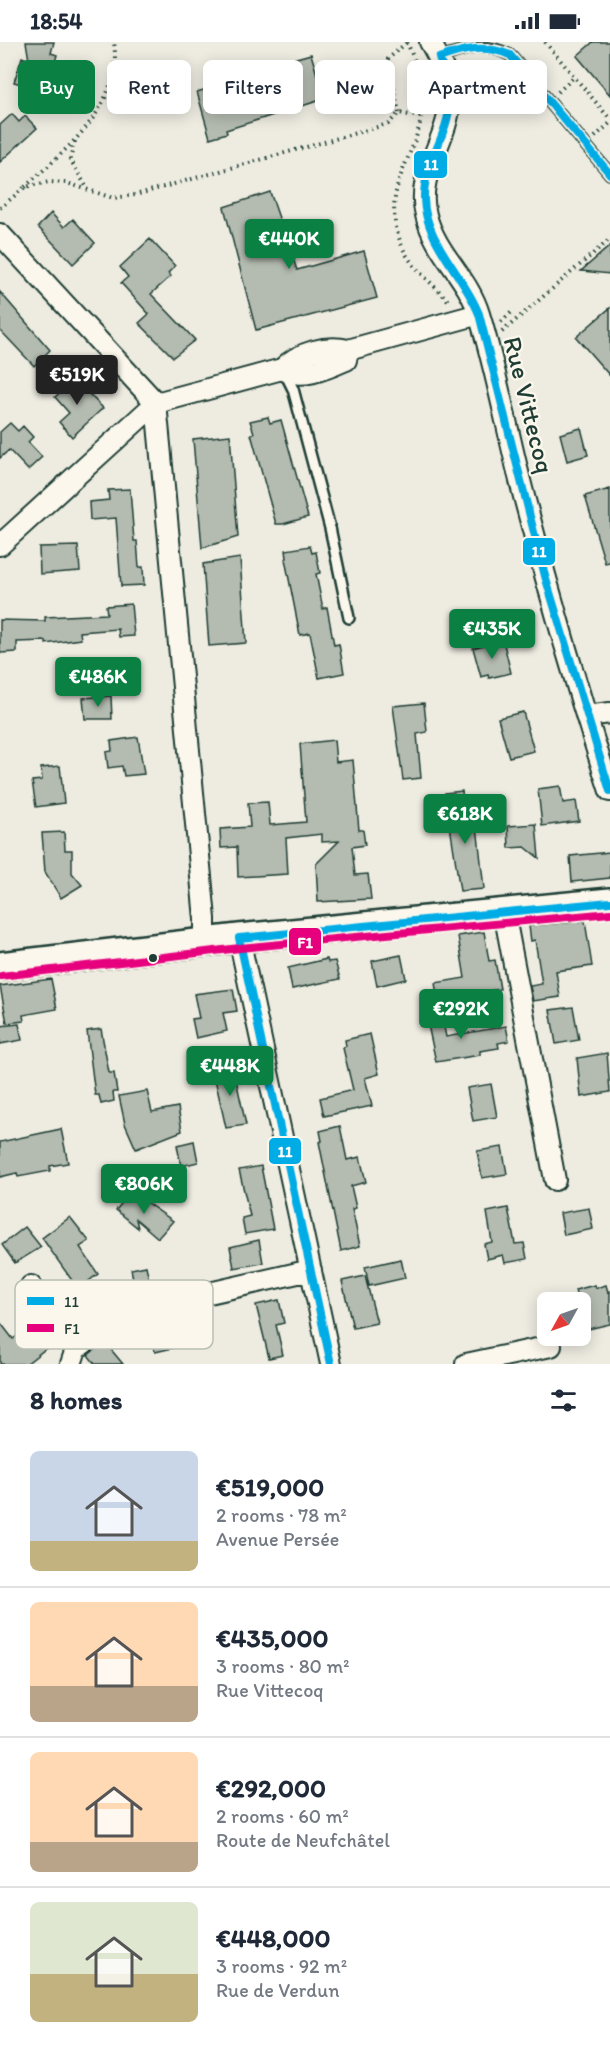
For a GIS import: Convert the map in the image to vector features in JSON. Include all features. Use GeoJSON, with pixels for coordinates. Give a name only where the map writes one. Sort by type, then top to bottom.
{"type":"FeatureCollection","features":[{"type":"Feature","properties":{"kind":"main road"},"geometry":{"type":"LineString","coordinates":[[0,966],[239,938],[610,902]]}},
{"type":"Feature","properties":{"kind":"street","name":"Rue Vittecoq"},"geometry":{"type":"LineString","coordinates":[[434,50],[450,99],[444,130],[426,181],[423,197],[426,214],[436,241],[465,283],[479,314],[526,504],[586,716],[610,791]]}},
{"type":"Feature","properties":{"kind":"street"},"geometry":{"type":"LineString","coordinates":[[0,234],[156,403],[206,919],[205,942]]}},
{"type":"Feature","properties":{"kind":"street"},"geometry":{"type":"LineString","coordinates":[[0,545],[156,403],[282,369],[292,359],[332,347],[348,350],[479,314]]}},
{"type":"Feature","properties":{"kind":"street"},"geometry":{"type":"LineString","coordinates":[[586,716],[610,713]]}},
{"type":"Feature","properties":{"kind":"street"},"geometry":{"type":"LineString","coordinates":[[504,912],[555,1180]]}},
{"type":"Feature","properties":{"kind":"street"},"geometry":{"type":"LineString","coordinates":[[239,938],[331,1364]]}},
{"type":"Feature","properties":{"kind":"street"},"geometry":{"type":"LineString","coordinates":[[213,1292],[311,1270]]}},
{"type":"Feature","properties":{"kind":"street"},"geometry":{"type":"LineString","coordinates":[[466,1364],[550,1346]]}},
{"type":"Feature","properties":{"kind":"lane"},"geometry":{"type":"LineString","coordinates":[[434,50],[488,43],[510,55],[610,174]]}},
{"type":"Feature","properties":{"kind":"lane"},"geometry":{"type":"LineString","coordinates":[[282,369],[293,390],[327,516],[349,618]]}},
{"type":"Feature","properties":{"kind":"path"},"geometry":{"type":"LineString","coordinates":[[0,208],[75,141],[106,100],[116,62],[114,42]]}},
{"type":"Feature","properties":{"kind":"path"},"geometry":{"type":"LineString","coordinates":[[399,113],[387,66],[390,56],[407,42]]}},
{"type":"Feature","properties":{"kind":"path"},"geometry":{"type":"LineString","coordinates":[[545,42],[610,119]]}},
{"type":"Feature","properties":{"kind":"path"},"geometry":{"type":"LineString","coordinates":[[548,101],[575,76]]}},
{"type":"Feature","properties":{"kind":"path"},"geometry":{"type":"LineString","coordinates":[[25,188],[49,182],[67,183],[113,198],[135,195],[388,124],[399,113]]}},
{"type":"Feature","properties":{"kind":"path"},"geometry":{"type":"LineString","coordinates":[[399,113],[421,117]]}},
{"type":"Feature","properties":{"kind":"path"},"geometry":{"type":"LineString","coordinates":[[75,141],[70,159],[87,189]]}},
{"type":"Feature","properties":{"kind":"path"},"geometry":{"type":"LineString","coordinates":[[494,339],[610,239]]}},
{"type":"Feature","properties":{"kind":"path"},"geometry":{"type":"LineString","coordinates":[[499,324],[514,310]]}},
{"type":"Feature","properties":{"kind":"building"},"geometry":{"type":"Polygon","coordinates":[[[26,42],[54,42],[51,53],[57,55],[56,60],[29,60],[26,42]]]}},
{"type":"Feature","properties":{"kind":"building"},"geometry":{"type":"Polygon","coordinates":[[[593,42],[610,42],[610,95],[577,56],[593,42]]]}},
{"type":"Feature","properties":{"kind":"building"},"geometry":{"type":"Polygon","coordinates":[[[311,54],[315,68],[315,102],[303,106],[303,60],[289,60],[311,54]]]}},
{"type":"Feature","properties":{"kind":"building"},"geometry":{"type":"Polygon","coordinates":[[[18,70],[18,83],[14,82],[18,70]]]}},
{"type":"Feature","properties":{"kind":"building"},"geometry":{"type":"Polygon","coordinates":[[[203,90],[203,113],[197,92],[203,90]]]}},
{"type":"Feature","properties":{"kind":"building"},"geometry":{"type":"Polygon","coordinates":[[[12,114],[19,122],[25,116],[37,128],[0,162],[0,125],[12,114]]]}},
{"type":"Feature","properties":{"kind":"building"},"geometry":{"type":"Polygon","coordinates":[[[203,114],[277,114],[226,130],[227,133],[210,138],[203,114]]]}},
{"type":"Feature","properties":{"kind":"building"},"geometry":{"type":"Polygon","coordinates":[[[270,192],[297,270],[364,251],[377,298],[256,330],[224,207],[270,192]]]}},
{"type":"Feature","properties":{"kind":"building"},"geometry":{"type":"Polygon","coordinates":[[[51,213],[64,227],[73,219],[95,243],[73,264],[38,227],[51,213]]]}},
{"type":"Feature","properties":{"kind":"building"},"geometry":{"type":"Polygon","coordinates":[[[150,239],[175,266],[168,273],[171,276],[151,294],[195,340],[173,357],[139,323],[149,314],[121,283],[128,277],[120,267],[150,239]]]}},
{"type":"Feature","properties":{"kind":"building"},"geometry":{"type":"Polygon","coordinates":[[[610,246],[610,274],[581,271],[610,246]]]}},
{"type":"Feature","properties":{"kind":"building"},"geometry":{"type":"Polygon","coordinates":[[[0,292],[50,350],[34,366],[0,330],[0,292]]]}},
{"type":"Feature","properties":{"kind":"building"},"geometry":{"type":"Polygon","coordinates":[[[610,308],[610,376],[576,337],[610,308]]]}},
{"type":"Feature","properties":{"kind":"building"},"geometry":{"type":"Polygon","coordinates":[[[71,375],[91,393],[90,395],[103,408],[72,437],[59,422],[69,413],[55,397],[63,390],[60,386],[71,375]]]}},
{"type":"Feature","properties":{"kind":"building"},"geometry":{"type":"Polygon","coordinates":[[[268,417],[270,423],[281,420],[308,517],[283,524],[276,524],[251,434],[254,433],[250,421],[268,417]]]}},
{"type":"Feature","properties":{"kind":"building"},"geometry":{"type":"Polygon","coordinates":[[[10,423],[18,431],[23,426],[33,437],[28,442],[42,457],[28,470],[9,450],[0,458],[0,432],[10,423]]]}},
{"type":"Feature","properties":{"kind":"building"},"geometry":{"type":"Polygon","coordinates":[[[581,428],[588,455],[567,461],[560,434],[581,428]]]}},
{"type":"Feature","properties":{"kind":"building"},"geometry":{"type":"Polygon","coordinates":[[[230,435],[238,537],[202,548],[193,439],[230,435]]]}},
{"type":"Feature","properties":{"kind":"building"},"geometry":{"type":"Polygon","coordinates":[[[130,489],[134,541],[137,541],[139,567],[143,567],[144,585],[121,586],[116,518],[90,520],[89,502],[109,500],[108,490],[130,489]]]}},
{"type":"Feature","properties":{"kind":"building"},"geometry":{"type":"Polygon","coordinates":[[[610,489],[610,562],[605,563],[585,496],[610,489]]]}},
{"type":"Feature","properties":{"kind":"building"},"geometry":{"type":"Polygon","coordinates":[[[78,546],[80,571],[40,574],[39,547],[78,546]]]}},
{"type":"Feature","properties":{"kind":"building"},"geometry":{"type":"Polygon","coordinates":[[[310,546],[312,553],[316,552],[320,573],[316,574],[323,609],[327,607],[334,645],[339,644],[344,673],[319,678],[310,633],[300,635],[285,559],[287,558],[286,550],[310,546]]]}},
{"type":"Feature","properties":{"kind":"building"},"geometry":{"type":"Polygon","coordinates":[[[240,558],[246,643],[209,646],[203,564],[240,558]]]}},
{"type":"Feature","properties":{"kind":"building"},"geometry":{"type":"Polygon","coordinates":[[[131,604],[134,636],[119,637],[118,629],[80,632],[81,639],[46,644],[46,641],[17,642],[17,652],[0,653],[0,620],[45,621],[45,617],[107,614],[106,606],[131,604]]]}},
{"type":"Feature","properties":{"kind":"building"},"geometry":{"type":"Polygon","coordinates":[[[503,640],[511,673],[489,678],[488,675],[481,677],[473,648],[503,640]]]}},
{"type":"Feature","properties":{"kind":"building"},"geometry":{"type":"Polygon","coordinates":[[[111,696],[112,719],[85,719],[83,698],[111,696]]]}},
{"type":"Feature","properties":{"kind":"building"},"geometry":{"type":"Polygon","coordinates":[[[424,703],[427,732],[417,734],[421,778],[403,780],[393,706],[424,703]]]}},
{"type":"Feature","properties":{"kind":"building"},"geometry":{"type":"Polygon","coordinates":[[[523,712],[534,751],[509,757],[498,718],[523,712]]]}},
{"type":"Feature","properties":{"kind":"building"},"geometry":{"type":"Polygon","coordinates":[[[138,737],[144,774],[124,776],[122,766],[108,768],[106,752],[112,751],[111,741],[138,737]]]}},
{"type":"Feature","properties":{"kind":"building"},"geometry":{"type":"Polygon","coordinates":[[[334,740],[336,762],[353,760],[359,830],[363,830],[365,845],[352,847],[355,875],[368,874],[371,899],[318,902],[316,864],[339,841],[322,842],[322,834],[286,838],[288,874],[238,877],[237,847],[221,848],[220,829],[250,827],[248,803],[268,802],[270,825],[306,822],[300,744],[334,740]]]}},
{"type":"Feature","properties":{"kind":"building"},"geometry":{"type":"Polygon","coordinates":[[[60,766],[64,803],[36,807],[32,781],[42,780],[41,768],[60,766]]]}},
{"type":"Feature","properties":{"kind":"building"},"geometry":{"type":"Polygon","coordinates":[[[560,786],[563,803],[576,801],[579,821],[542,826],[538,789],[560,786]]]}},
{"type":"Feature","properties":{"kind":"building"},"geometry":{"type":"Polygon","coordinates":[[[462,791],[466,827],[477,826],[484,889],[460,891],[445,793],[462,791]]]}},
{"type":"Feature","properties":{"kind":"building"},"geometry":{"type":"Polygon","coordinates":[[[536,824],[539,858],[525,847],[509,848],[508,826],[536,824]]]}},
{"type":"Feature","properties":{"kind":"building"},"geometry":{"type":"Polygon","coordinates":[[[64,832],[65,850],[72,850],[72,873],[82,885],[61,898],[45,872],[42,833],[64,832]]]}},
{"type":"Feature","properties":{"kind":"building"},"geometry":{"type":"Polygon","coordinates":[[[610,852],[610,878],[572,882],[570,856],[610,852]]]}},
{"type":"Feature","properties":{"kind":"building"},"geometry":{"type":"Polygon","coordinates":[[[585,921],[592,966],[556,971],[560,997],[533,1001],[530,986],[542,984],[535,940],[531,941],[529,926],[585,921]]]}},
{"type":"Feature","properties":{"kind":"building"},"geometry":{"type":"Polygon","coordinates":[[[484,932],[489,961],[495,960],[500,989],[438,1000],[435,983],[465,978],[458,936],[484,932]]]}},
{"type":"Feature","properties":{"kind":"building"},"geometry":{"type":"Polygon","coordinates":[[[401,955],[406,979],[377,986],[372,961],[401,955]]]}},
{"type":"Feature","properties":{"kind":"building"},"geometry":{"type":"Polygon","coordinates":[[[327,959],[328,962],[335,961],[340,979],[292,989],[288,968],[327,959]]]}},
{"type":"Feature","properties":{"kind":"building"},"geometry":{"type":"Polygon","coordinates":[[[51,979],[57,1009],[23,1015],[24,1021],[7,1023],[0,986],[51,979]]]}},
{"type":"Feature","properties":{"kind":"building"},"geometry":{"type":"Polygon","coordinates":[[[233,989],[237,1011],[223,1013],[227,1031],[196,1038],[192,1019],[199,1018],[194,994],[233,989]]]}},
{"type":"Feature","properties":{"kind":"building"},"geometry":{"type":"Polygon","coordinates":[[[573,1007],[579,1040],[556,1044],[550,1010],[573,1007]]]}},
{"type":"Feature","properties":{"kind":"building"},"geometry":{"type":"Polygon","coordinates":[[[440,1008],[446,1037],[506,1026],[509,1041],[498,1043],[499,1048],[480,1051],[480,1055],[436,1062],[425,1011],[440,1008]]]}},
{"type":"Feature","properties":{"kind":"building"},"geometry":{"type":"Polygon","coordinates":[[[19,1024],[22,1040],[0,1044],[0,1026],[19,1024]]]}},
{"type":"Feature","properties":{"kind":"building"},"geometry":{"type":"Polygon","coordinates":[[[101,1029],[109,1073],[114,1073],[117,1092],[113,1092],[114,1101],[101,1104],[99,1095],[95,1095],[87,1031],[101,1029]]]}},
{"type":"Feature","properties":{"kind":"building"},"geometry":{"type":"Polygon","coordinates":[[[370,1034],[379,1074],[365,1078],[372,1106],[324,1116],[320,1098],[353,1090],[343,1048],[346,1046],[345,1040],[370,1034]]]}},
{"type":"Feature","properties":{"kind":"building"},"geometry":{"type":"Polygon","coordinates":[[[607,1053],[610,1092],[581,1097],[577,1058],[607,1053]]]}},
{"type":"Feature","properties":{"kind":"building"},"geometry":{"type":"Polygon","coordinates":[[[233,1066],[246,1125],[226,1128],[213,1070],[233,1066]]]}},
{"type":"Feature","properties":{"kind":"building"},"geometry":{"type":"Polygon","coordinates":[[[491,1084],[497,1117],[473,1121],[467,1088],[491,1084]]]}},
{"type":"Feature","properties":{"kind":"building"},"geometry":{"type":"Polygon","coordinates":[[[147,1091],[152,1112],[178,1107],[182,1131],[136,1149],[125,1124],[119,1096],[147,1091]]]}},
{"type":"Feature","properties":{"kind":"building"},"geometry":{"type":"Polygon","coordinates":[[[340,1126],[347,1160],[360,1157],[366,1182],[351,1186],[356,1208],[352,1209],[360,1246],[341,1251],[319,1142],[322,1141],[320,1131],[340,1126]]]}},
{"type":"Feature","properties":{"kind":"building"},"geometry":{"type":"Polygon","coordinates":[[[61,1129],[68,1163],[50,1166],[50,1171],[18,1177],[17,1173],[0,1177],[0,1142],[61,1129]]]}},
{"type":"Feature","properties":{"kind":"building"},"geometry":{"type":"Polygon","coordinates":[[[194,1141],[198,1162],[181,1166],[177,1145],[194,1141]]]}},
{"type":"Feature","properties":{"kind":"building"},"geometry":{"type":"Polygon","coordinates":[[[502,1147],[507,1174],[482,1178],[477,1151],[502,1147]]]}},
{"type":"Feature","properties":{"kind":"building"},"geometry":{"type":"Polygon","coordinates":[[[261,1166],[273,1229],[245,1234],[242,1218],[250,1216],[239,1170],[261,1166]]]}},
{"type":"Feature","properties":{"kind":"building"},"geometry":{"type":"Polygon","coordinates":[[[131,1192],[173,1221],[158,1238],[136,1219],[138,1228],[116,1210],[131,1192]]]}},
{"type":"Feature","properties":{"kind":"building"},"geometry":{"type":"Polygon","coordinates":[[[508,1208],[515,1244],[524,1243],[527,1259],[505,1263],[503,1255],[487,1259],[484,1244],[492,1242],[487,1212],[508,1208]]]}},
{"type":"Feature","properties":{"kind":"building"},"geometry":{"type":"Polygon","coordinates":[[[589,1208],[593,1229],[564,1235],[560,1213],[589,1208]]]}},
{"type":"Feature","properties":{"kind":"building"},"geometry":{"type":"Polygon","coordinates":[[[70,1217],[89,1241],[80,1247],[98,1274],[90,1280],[72,1280],[42,1238],[70,1217]]]}},
{"type":"Feature","properties":{"kind":"building"},"geometry":{"type":"Polygon","coordinates":[[[25,1227],[41,1247],[15,1263],[2,1245],[25,1227]]]}},
{"type":"Feature","properties":{"kind":"building"},"geometry":{"type":"Polygon","coordinates":[[[259,1240],[263,1263],[234,1268],[230,1247],[259,1240]]]}},
{"type":"Feature","properties":{"kind":"building"},"geometry":{"type":"Polygon","coordinates":[[[401,1259],[405,1278],[369,1286],[365,1267],[401,1259]]]}},
{"type":"Feature","properties":{"kind":"building"},"geometry":{"type":"Polygon","coordinates":[[[146,1266],[149,1280],[133,1280],[131,1269],[146,1266]]]}},
{"type":"Feature","properties":{"kind":"building"},"geometry":{"type":"Polygon","coordinates":[[[365,1276],[377,1323],[353,1328],[342,1281],[365,1276]]]}},
{"type":"Feature","properties":{"kind":"building"},"geometry":{"type":"Polygon","coordinates":[[[606,1285],[608,1292],[610,1291],[610,1324],[591,1328],[591,1292],[576,1292],[575,1290],[606,1285]]]}},
{"type":"Feature","properties":{"kind":"building"},"geometry":{"type":"Polygon","coordinates":[[[279,1300],[284,1323],[276,1325],[283,1355],[269,1358],[256,1305],[279,1300]]]}},
{"type":"Feature","properties":{"kind":"building"},"geometry":{"type":"Polygon","coordinates":[[[0,1322],[13,1339],[15,1337],[15,1349],[45,1349],[26,1364],[0,1364],[0,1322]]]}},
{"type":"Feature","properties":{"kind":"building"},"geometry":{"type":"Polygon","coordinates":[[[96,1349],[111,1349],[123,1364],[95,1364],[88,1355],[96,1349]]]}},
{"type":"Feature","properties":{"kind":"transit line","name":"11"},"geometry":{"type":"LineString","coordinates":[[610,174],[510,55],[492,50],[474,49],[439,58],[448,85],[450,102],[445,127],[427,174],[424,199],[426,215],[438,244],[479,314],[545,576],[610,791]]}},
{"type":"Feature","properties":{"kind":"transit line","name":"11"},"geometry":{"type":"LineString","coordinates":[[239,938],[610,902]]}},
{"type":"Feature","properties":{"kind":"transit line","name":"F1"},"geometry":{"type":"LineString","coordinates":[[1,976],[240,948],[610,913]]}},
{"type":"Feature","properties":{"kind":"transit line","name":"11"},"geometry":{"type":"LineString","coordinates":[[239,938],[331,1364]]}}]}
